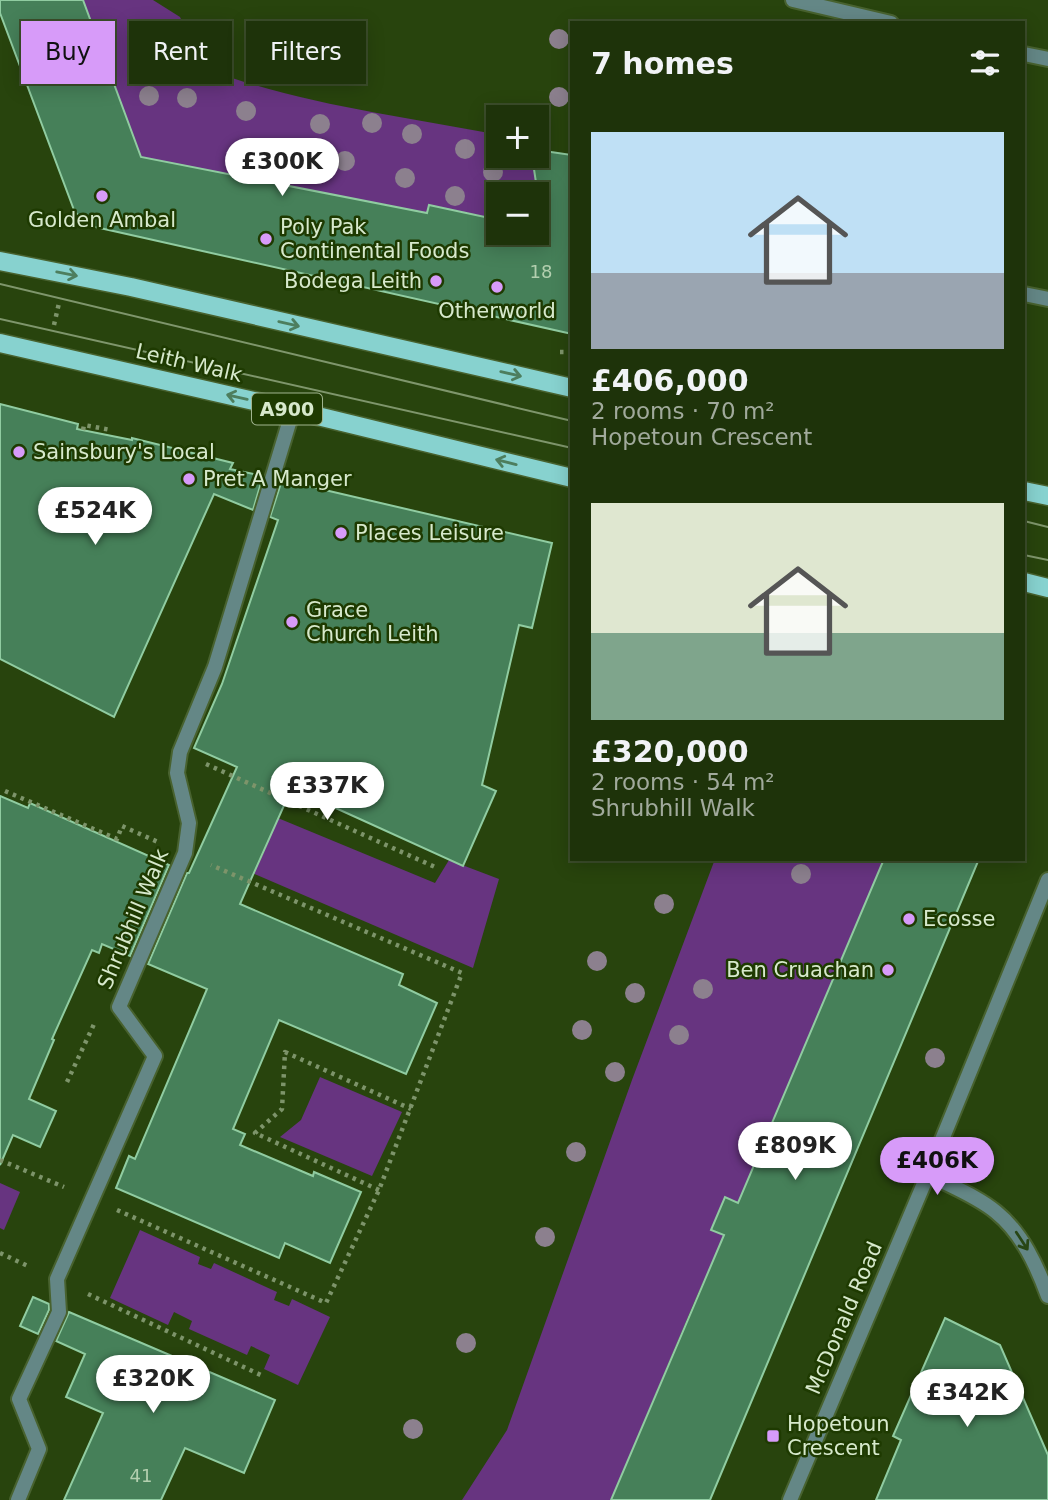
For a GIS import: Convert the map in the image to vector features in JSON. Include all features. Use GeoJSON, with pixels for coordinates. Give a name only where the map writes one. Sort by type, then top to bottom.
{"type":"FeatureCollection","features":[{"type":"Feature","properties":{"kind":"main road"},"geometry":{"type":"LineString","coordinates":[[0,261],[570,388]]}},
{"type":"Feature","properties":{"kind":"main road","name":"Leith Walk"},"geometry":{"type":"LineString","coordinates":[[0,343],[570,478]]}},
{"type":"Feature","properties":{"kind":"main road"},"geometry":{"type":"LineString","coordinates":[[1025,491],[1048,496]]}},
{"type":"Feature","properties":{"kind":"main road"},"geometry":{"type":"LineString","coordinates":[[1025,582],[1048,588]]}},
{"type":"Feature","properties":{"kind":"street"},"geometry":{"type":"LineString","coordinates":[[793,0],[836,5],[885,21]]}},
{"type":"Feature","properties":{"kind":"street"},"geometry":{"type":"LineString","coordinates":[[1025,54],[1048,59]]}},
{"type":"Feature","properties":{"kind":"street"},"geometry":{"type":"LineString","coordinates":[[1025,293],[1048,299]]}},
{"type":"Feature","properties":{"kind":"street","name":"Shrubhill Walk"},"geometry":{"type":"LineString","coordinates":[[18,1500],[39,1448],[19,1399],[59,1312],[57,1279],[155,1056],[119,1007],[185,853],[189,823],[177,773],[180,752],[215,667],[293,410]]}},
{"type":"Feature","properties":{"kind":"street","name":"McDonald Road"},"geometry":{"type":"LineString","coordinates":[[794,1498],[1048,880]]}},
{"type":"Feature","properties":{"kind":"street"},"geometry":{"type":"LineString","coordinates":[[928,1174],[996,1212],[1015,1231],[1030,1254],[1048,1296]]}},
{"type":"Feature","properties":{"kind":"path"},"geometry":{"type":"LineString","coordinates":[[48,354],[64,274]]}},
{"type":"Feature","properties":{"kind":"path"},"geometry":{"type":"LineString","coordinates":[[83,430],[84,425],[111,430]]}},
{"type":"Feature","properties":{"kind":"path"},"geometry":{"type":"LineString","coordinates":[[180,752],[435,867]]}},
{"type":"Feature","properties":{"kind":"path"},"geometry":{"type":"LineString","coordinates":[[0,1160],[326,1303],[379,1190],[462,974],[122,826],[117,839],[5,791]]}},
{"type":"Feature","properties":{"kind":"path"},"geometry":{"type":"LineString","coordinates":[[67,1082],[97,1018],[119,1007]]}},
{"type":"Feature","properties":{"kind":"path"},"geometry":{"type":"LineString","coordinates":[[379,1190],[255,1133],[282,1110],[285,1052],[411,1109]]}},
{"type":"Feature","properties":{"kind":"path"},"geometry":{"type":"LineString","coordinates":[[0,1253],[265,1377]]}},
{"type":"Feature","properties":{"kind":"shaded area"},"geometry":{"type":"Polygon","coordinates":[[[83,0],[153,0],[180,17],[182,21],[129,21],[129,84],[232,84],[232,77],[246,84],[313,100],[486,133],[486,168],[534,168],[536,182],[486,182],[486,217],[429,205],[427,213],[141,157],[114,84],[115,21],[91,21],[83,0]]]}},
{"type":"Feature","properties":{"kind":"shaded area"},"geometry":{"type":"Polygon","coordinates":[[[273,816],[435,883],[449,860],[499,879],[473,968],[236,866],[260,861],[274,828],[273,816]]]}},
{"type":"Feature","properties":{"kind":"shaded area"},"geometry":{"type":"Polygon","coordinates":[[[714,861],[883,861],[738,1203],[725,1198],[711,1230],[725,1235],[611,1500],[462,1500],[507,1430],[632,1080],[714,861]]]}},
{"type":"Feature","properties":{"kind":"shaded area"},"geometry":{"type":"Polygon","coordinates":[[[320,1077],[402,1112],[372,1176],[280,1137],[301,1120],[320,1077]]]}},
{"type":"Feature","properties":{"kind":"shaded area"},"geometry":{"type":"Polygon","coordinates":[[[0,1183],[20,1192],[4,1230],[0,1228],[0,1183]]]}},
{"type":"Feature","properties":{"kind":"shaded area"},"geometry":{"type":"Polygon","coordinates":[[[140,1230],[200,1257],[198,1264],[211,1269],[214,1263],[277,1292],[274,1300],[289,1306],[292,1299],[330,1317],[298,1385],[264,1369],[270,1355],[251,1346],[247,1355],[189,1329],[192,1321],[174,1312],[168,1325],[110,1298],[140,1230]]]}},
{"type":"Feature","properties":{"kind":"building"},"geometry":{"type":"Polygon","coordinates":[[[0,0],[83,0],[91,21],[21,21],[21,69],[0,13],[0,0]]]}},
{"type":"Feature","properties":{"kind":"building"},"geometry":{"type":"Polygon","coordinates":[[[27,84],[114,84],[141,157],[427,213],[429,205],[486,217],[486,245],[549,245],[549,182],[536,182],[534,168],[549,168],[549,152],[570,155],[570,334],[91,226],[83,222],[74,210],[27,84]]]}},
{"type":"Feature","properties":{"kind":"building"},"geometry":{"type":"Polygon","coordinates":[[[0,404],[78,424],[77,429],[132,438],[233,463],[230,469],[263,476],[253,510],[214,494],[114,717],[0,659],[0,404]]]}},
{"type":"Feature","properties":{"kind":"building"},"geometry":{"type":"Polygon","coordinates":[[[282,480],[552,543],[532,628],[519,625],[482,785],[496,791],[463,866],[307,795],[306,799],[290,792],[240,904],[403,974],[399,985],[437,1003],[406,1074],[279,1020],[233,1129],[245,1134],[240,1145],[313,1176],[314,1172],[361,1192],[330,1263],[285,1243],[279,1258],[116,1188],[129,1156],[135,1159],[207,989],[148,964],[237,767],[194,748],[222,684],[278,520],[270,517],[282,480]]]}},
{"type":"Feature","properties":{"kind":"building"},"geometry":{"type":"Polygon","coordinates":[[[0,796],[28,808],[30,803],[169,865],[130,956],[102,944],[99,953],[92,950],[52,1039],[54,1040],[29,1099],[56,1111],[40,1147],[13,1135],[0,1165],[0,796]]]}},
{"type":"Feature","properties":{"kind":"building"},"geometry":{"type":"Polygon","coordinates":[[[883,861],[978,861],[710,1500],[611,1500],[724,1235],[711,1230],[725,1197],[738,1203],[883,861]]]}},
{"type":"Feature","properties":{"kind":"building"},"geometry":{"type":"Polygon","coordinates":[[[33,1297],[49,1304],[38,1334],[20,1326],[33,1297]]]}},
{"type":"Feature","properties":{"kind":"building"},"geometry":{"type":"Polygon","coordinates":[[[69,1312],[275,1400],[244,1473],[185,1448],[161,1500],[64,1500],[103,1413],[66,1397],[85,1354],[56,1341],[69,1312]]]}},
{"type":"Feature","properties":{"kind":"building"},"geometry":{"type":"Polygon","coordinates":[[[945,1318],[1000,1345],[1048,1455],[1048,1500],[876,1500],[901,1440],[893,1436],[945,1318]]]}},
{"type":"Feature","properties":{"kind":"tram line"},"geometry":{"type":"LineString","coordinates":[[0,284],[570,421]]}},
{"type":"Feature","properties":{"kind":"tram line"},"geometry":{"type":"LineString","coordinates":[[0,319],[570,448]]}},
{"type":"Feature","properties":{"kind":"tram line"},"geometry":{"type":"LineString","coordinates":[[1025,521],[1048,527]]}},
{"type":"Feature","properties":{"kind":"tram line"},"geometry":{"type":"LineString","coordinates":[[1025,555],[1048,560]]}},
{"type":"Feature","properties":{"kind":"place","name":"Golden Ambal"},"geometry":{"type":"Point","coordinates":[102,196]}},
{"type":"Feature","properties":{"kind":"place","name":"Poly Pak Continental Foods"},"geometry":{"type":"Point","coordinates":[266,239]}},
{"type":"Feature","properties":{"kind":"place","name":"Bodega Leith"},"geometry":{"type":"Point","coordinates":[436,281]}},
{"type":"Feature","properties":{"kind":"place","name":"Otherworld"},"geometry":{"type":"Point","coordinates":[497,287]}},
{"type":"Feature","properties":{"kind":"place","name":"Sainsbury's Local"},"geometry":{"type":"Point","coordinates":[19,452]}},
{"type":"Feature","properties":{"kind":"place","name":"Pret A Manger"},"geometry":{"type":"Point","coordinates":[189,479]}},
{"type":"Feature","properties":{"kind":"place","name":"Places Leisure"},"geometry":{"type":"Point","coordinates":[341,533]}},
{"type":"Feature","properties":{"kind":"place","name":"Grace Church Leith"},"geometry":{"type":"Point","coordinates":[292,622]}},
{"type":"Feature","properties":{"kind":"place","name":"Ecosse"},"geometry":{"type":"Point","coordinates":[909,919]}},
{"type":"Feature","properties":{"kind":"place","name":"Ben Cruachan"},"geometry":{"type":"Point","coordinates":[888,970]}},
{"type":"Feature","properties":{"kind":"place","name":"Hopetoun Crescent"},"geometry":{"type":"Point","coordinates":[773,1436]}}]}
